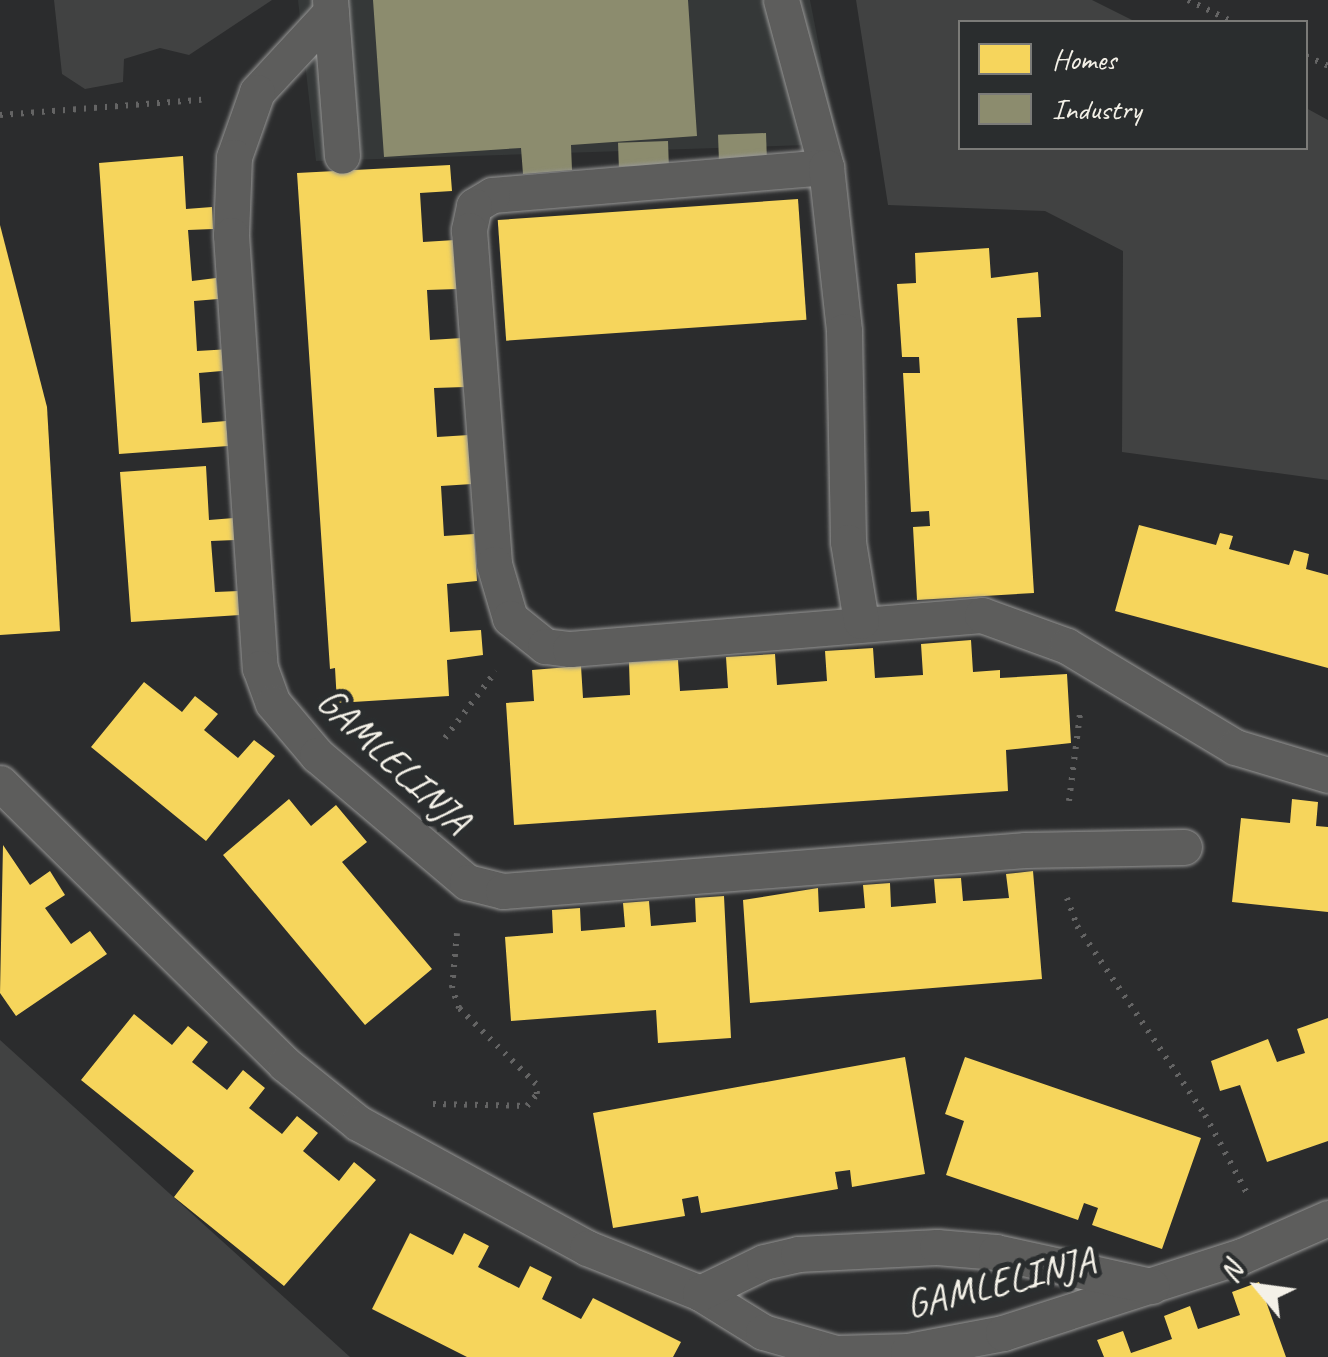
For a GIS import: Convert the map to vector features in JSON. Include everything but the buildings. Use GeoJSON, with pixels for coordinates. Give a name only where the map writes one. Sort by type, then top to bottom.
{"type":"FeatureCollection","features":[{"type":"Feature","properties":{"kind":"lane"},"geometry":{"type":"LineString","coordinates":[[781,0],[826,168],[844,331],[848,542],[860,621]]}},
{"type":"Feature","properties":{"kind":"lane","name":"GAMLELINJA"},"geometry":{"type":"LineString","coordinates":[[330,6],[342,156]]}},
{"type":"Feature","properties":{"kind":"lane","name":"GAMLELINJA"},"geometry":{"type":"LineString","coordinates":[[330,6],[257,92],[234,157],[230,235],[251,460],[260,668],[272,704],[317,755],[466,882],[503,892],[1063,850],[1184,847]]}},
{"type":"Feature","properties":{"kind":"lane"},"geometry":{"type":"LineString","coordinates":[[826,168],[492,195],[474,206],[469,230],[494,564],[510,618],[524,635],[545,646],[586,648],[860,621],[982,616],[1037,632],[1091,659],[1235,747],[1328,775]]}},
{"type":"Feature","properties":{"kind":"lane","name":"GAMLELINJA"},"geometry":{"type":"LineString","coordinates":[[0,783],[285,1064],[380,1134],[586,1248],[700,1294],[763,1332],[836,1353],[908,1351],[1003,1334],[1267,1245],[1328,1218]]}},
{"type":"Feature","properties":{"kind":"lane","name":"GAMLELINJA"},"geometry":{"type":"LineString","coordinates":[[700,1294],[798,1254],[937,1247],[996,1252],[1152,1286]]}},
{"type":"Feature","properties":{"kind":"path"},"geometry":{"type":"LineString","coordinates":[[1188,0],[1229,20]]}},
{"type":"Feature","properties":{"kind":"path"},"geometry":{"type":"LineString","coordinates":[[0,115],[140,100]]}},
{"type":"Feature","properties":{"kind":"path"},"geometry":{"type":"LineString","coordinates":[[445,738],[524,635]]}},
{"type":"Feature","properties":{"kind":"path"},"geometry":{"type":"LineString","coordinates":[[1091,659],[1081,684],[1063,850],[1072,918],[1229,1154],[1267,1245]]}},
{"type":"Feature","properties":{"kind":"path"},"geometry":{"type":"LineString","coordinates":[[380,1134],[434,1104],[535,1102],[536,1084],[474,1030],[452,988],[466,882]]}},
{"type":"Feature","properties":{"kind":"shaded area"},"geometry":{"type":"Polygon","coordinates":[[[54,0],[272,0],[189,55],[160,48],[124,59],[123,82],[85,89],[62,74],[54,0]]]}},
{"type":"Feature","properties":{"kind":"shaded area"},"geometry":{"type":"Polygon","coordinates":[[[298,0],[810,0],[838,144],[316,161],[298,0]]]}},
{"type":"Feature","properties":{"kind":"shaded area"},"geometry":{"type":"Polygon","coordinates":[[[856,0],[1092,0],[1132,20],[958,20],[958,150],[1308,150],[1308,109],[1328,120],[1328,480],[1122,452],[1123,251],[1045,211],[888,205],[856,0]]]}},
{"type":"Feature","properties":{"kind":"shaded area"},"geometry":{"type":"Polygon","coordinates":[[[0,1040],[350,1357],[0,1357],[0,1040]]]}}]}
